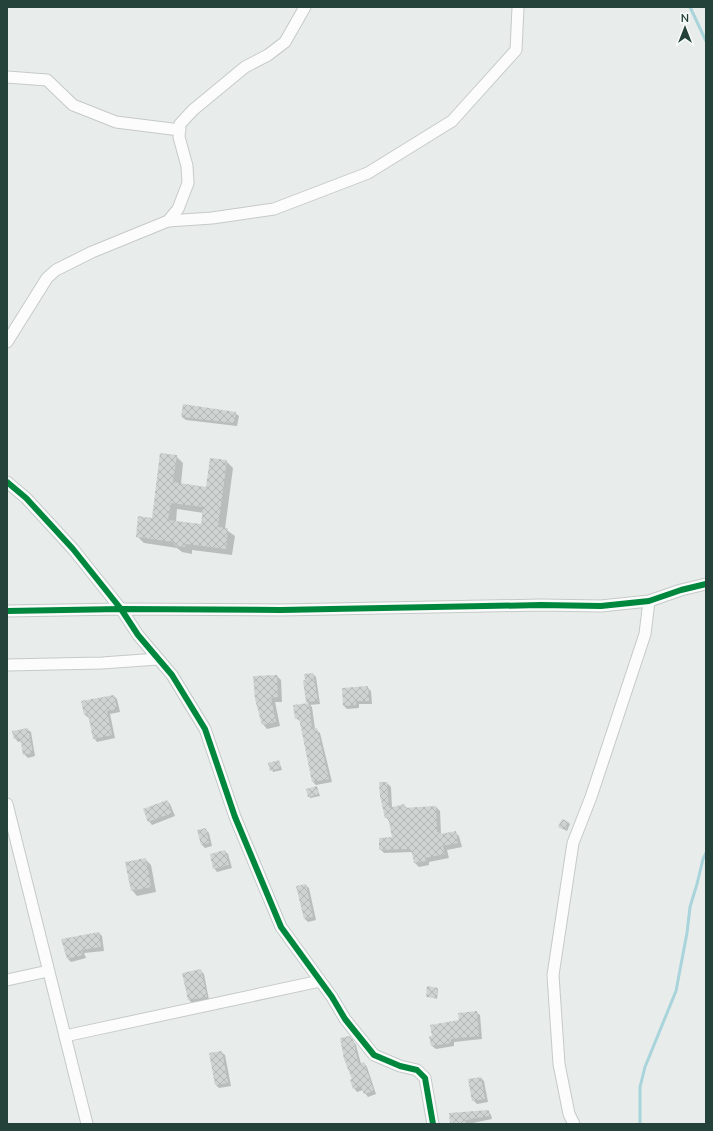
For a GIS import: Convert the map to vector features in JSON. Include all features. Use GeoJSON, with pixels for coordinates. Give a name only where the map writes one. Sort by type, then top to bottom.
{"type":"FeatureCollection","features":[{"type":"Feature","properties":{"kind":"street"},"geometry":{"type":"LineString","coordinates":[[168,220],[178,209],[188,183],[187,166],[179,137],[180,124],[194,110],[245,67],[268,55],[285,42],[305,7]]}},
{"type":"Feature","properties":{"kind":"street"},"geometry":{"type":"LineString","coordinates":[[7,342],[47,278],[56,270],[92,252],[168,220],[212,218],[274,209],[368,173],[452,121],[516,50],[518,8]]}},
{"type":"Feature","properties":{"kind":"street"},"geometry":{"type":"LineString","coordinates":[[7,77],[47,80],[73,105],[116,122],[180,130]]}},
{"type":"Feature","properties":{"kind":"street"},"geometry":{"type":"LineString","coordinates":[[7,482],[26,498],[73,549],[121,608],[138,636],[172,674],[205,729],[235,817],[281,927],[345,1019],[374,1055],[400,1066],[416,1070],[422,1074],[425,1078],[433,1124]]}},
{"type":"Feature","properties":{"kind":"street"},"geometry":{"type":"LineString","coordinates":[[7,610],[121,608],[281,610],[541,605],[601,606],[649,601],[681,590],[706,584]]}},
{"type":"Feature","properties":{"kind":"street"},"geometry":{"type":"LineString","coordinates":[[574,1124],[569,1114],[559,1064],[553,975],[573,843],[591,797],[645,634],[649,601]]}},
{"type":"Feature","properties":{"kind":"street"},"geometry":{"type":"LineString","coordinates":[[7,665],[158,659]]}},
{"type":"Feature","properties":{"kind":"street"},"geometry":{"type":"LineString","coordinates":[[7,804],[87,1124]]}},
{"type":"Feature","properties":{"kind":"street"},"geometry":{"type":"LineString","coordinates":[[7,980],[48,971]]}},
{"type":"Feature","properties":{"kind":"street"},"geometry":{"type":"LineString","coordinates":[[65,1036],[320,981]]}},
{"type":"Feature","properties":{"kind":"building"},"geometry":{"type":"Polygon","coordinates":[[[183,404],[236,412],[234,423],[181,417],[183,404]]]}},
{"type":"Feature","properties":{"kind":"building"},"geometry":{"type":"Polygon","coordinates":[[[160,453],[177,455],[173,482],[206,487],[210,458],[227,460],[218,527],[228,528],[226,549],[186,544],[185,547],[174,546],[174,542],[136,537],[138,516],[152,518],[160,453]],[[171,503],[168,520],[201,524],[203,507],[171,503]]]}},
{"type":"Feature","properties":{"kind":"building"},"geometry":{"type":"Polygon","coordinates":[[[313,673],[318,701],[306,702],[303,681],[305,680],[304,674],[313,673]]]}},
{"type":"Feature","properties":{"kind":"building"},"geometry":{"type":"Polygon","coordinates":[[[277,675],[278,697],[271,698],[276,722],[262,725],[255,699],[253,676],[277,675]]]}},
{"type":"Feature","properties":{"kind":"building"},"geometry":{"type":"Polygon","coordinates":[[[368,686],[369,701],[356,701],[356,705],[343,706],[342,688],[368,686]]]}},
{"type":"Feature","properties":{"kind":"building"},"geometry":{"type":"Polygon","coordinates":[[[114,695],[117,709],[107,711],[112,735],[93,739],[88,714],[84,715],[81,701],[114,695]]]}},
{"type":"Feature","properties":{"kind":"building"},"geometry":{"type":"Polygon","coordinates":[[[309,703],[312,729],[317,728],[329,779],[312,782],[299,718],[295,719],[293,705],[309,703]]]}},
{"type":"Feature","properties":{"kind":"building"},"geometry":{"type":"Polygon","coordinates":[[[28,728],[33,753],[23,755],[20,738],[14,739],[12,731],[28,728]]]}},
{"type":"Feature","properties":{"kind":"building"},"geometry":{"type":"Polygon","coordinates":[[[279,760],[281,768],[270,771],[268,763],[279,760]]]}},
{"type":"Feature","properties":{"kind":"building"},"geometry":{"type":"Polygon","coordinates":[[[379,782],[387,782],[389,808],[404,804],[405,808],[436,806],[437,832],[440,832],[441,834],[456,831],[458,843],[443,846],[445,854],[425,858],[426,861],[414,863],[411,849],[379,850],[379,838],[392,837],[388,817],[385,818],[380,796],[379,782]]]}},
{"type":"Feature","properties":{"kind":"building"},"geometry":{"type":"Polygon","coordinates":[[[317,786],[319,794],[308,797],[306,789],[317,786]]]}},
{"type":"Feature","properties":{"kind":"building"},"geometry":{"type":"Polygon","coordinates":[[[167,800],[172,813],[148,822],[143,809],[167,800]]]}},
{"type":"Feature","properties":{"kind":"building"},"geometry":{"type":"Polygon","coordinates":[[[562,819],[569,822],[565,830],[558,827],[562,819]]]}},
{"type":"Feature","properties":{"kind":"building"},"geometry":{"type":"Polygon","coordinates":[[[206,828],[209,843],[201,845],[197,830],[206,828]]]}},
{"type":"Feature","properties":{"kind":"building"},"geometry":{"type":"Polygon","coordinates":[[[225,850],[229,865],[213,869],[210,854],[225,850]]]}},
{"type":"Feature","properties":{"kind":"building"},"geometry":{"type":"Polygon","coordinates":[[[146,858],[151,887],[131,891],[125,862],[146,858]]]}},
{"type":"Feature","properties":{"kind":"building"},"geometry":{"type":"Polygon","coordinates":[[[306,884],[313,917],[304,919],[296,886],[306,884]]]}},
{"type":"Feature","properties":{"kind":"building"},"geometry":{"type":"Polygon","coordinates":[[[99,932],[101,947],[82,950],[83,955],[67,959],[61,939],[99,932]]]}},
{"type":"Feature","properties":{"kind":"building"},"geometry":{"type":"Polygon","coordinates":[[[201,969],[207,997],[188,1000],[182,973],[201,969]]]}},
{"type":"Feature","properties":{"kind":"building"},"geometry":{"type":"Polygon","coordinates":[[[427,986],[438,988],[436,998],[426,997],[427,986]]]}},
{"type":"Feature","properties":{"kind":"building"},"geometry":{"type":"Polygon","coordinates":[[[477,1011],[479,1036],[451,1039],[451,1043],[431,1046],[429,1036],[432,1036],[430,1025],[459,1020],[458,1013],[477,1011]]]}},
{"type":"Feature","properties":{"kind":"building"},"geometry":{"type":"Polygon","coordinates":[[[350,1036],[353,1040],[359,1064],[364,1062],[374,1091],[364,1094],[361,1086],[353,1089],[350,1080],[352,1079],[344,1059],[340,1038],[350,1036]]]}},
{"type":"Feature","properties":{"kind":"building"},"geometry":{"type":"Polygon","coordinates":[[[222,1051],[228,1083],[215,1085],[209,1053],[222,1051]]]}},
{"type":"Feature","properties":{"kind":"building"},"geometry":{"type":"Polygon","coordinates":[[[481,1077],[485,1099],[472,1101],[468,1079],[481,1077]]]}},
{"type":"Feature","properties":{"kind":"building"},"geometry":{"type":"Polygon","coordinates":[[[489,1110],[489,1116],[466,1120],[466,1124],[450,1124],[449,1113],[489,1110]]]}},
{"type":"Feature","properties":{"kind":"waterway"},"geometry":{"type":"LineString","coordinates":[[690,7],[706,41]]}},
{"type":"Feature","properties":{"kind":"waterway"},"geometry":{"type":"LineString","coordinates":[[640,1124],[640,1087],[645,1067],[676,991],[687,933],[690,907],[706,853]]}},
{"type":"Feature","properties":{"kind":"cycle path"},"geometry":{"type":"LineString","coordinates":[[7,482],[26,498],[73,549],[121,609],[138,635],[172,675],[205,729],[235,817],[281,927],[332,997],[345,1019],[374,1055],[400,1066],[417,1070],[425,1078],[433,1124]]}},
{"type":"Feature","properties":{"kind":"cycle path"},"geometry":{"type":"LineString","coordinates":[[7,611],[121,609],[281,610],[541,605],[601,606],[649,601],[681,590],[706,584]]}}]}
